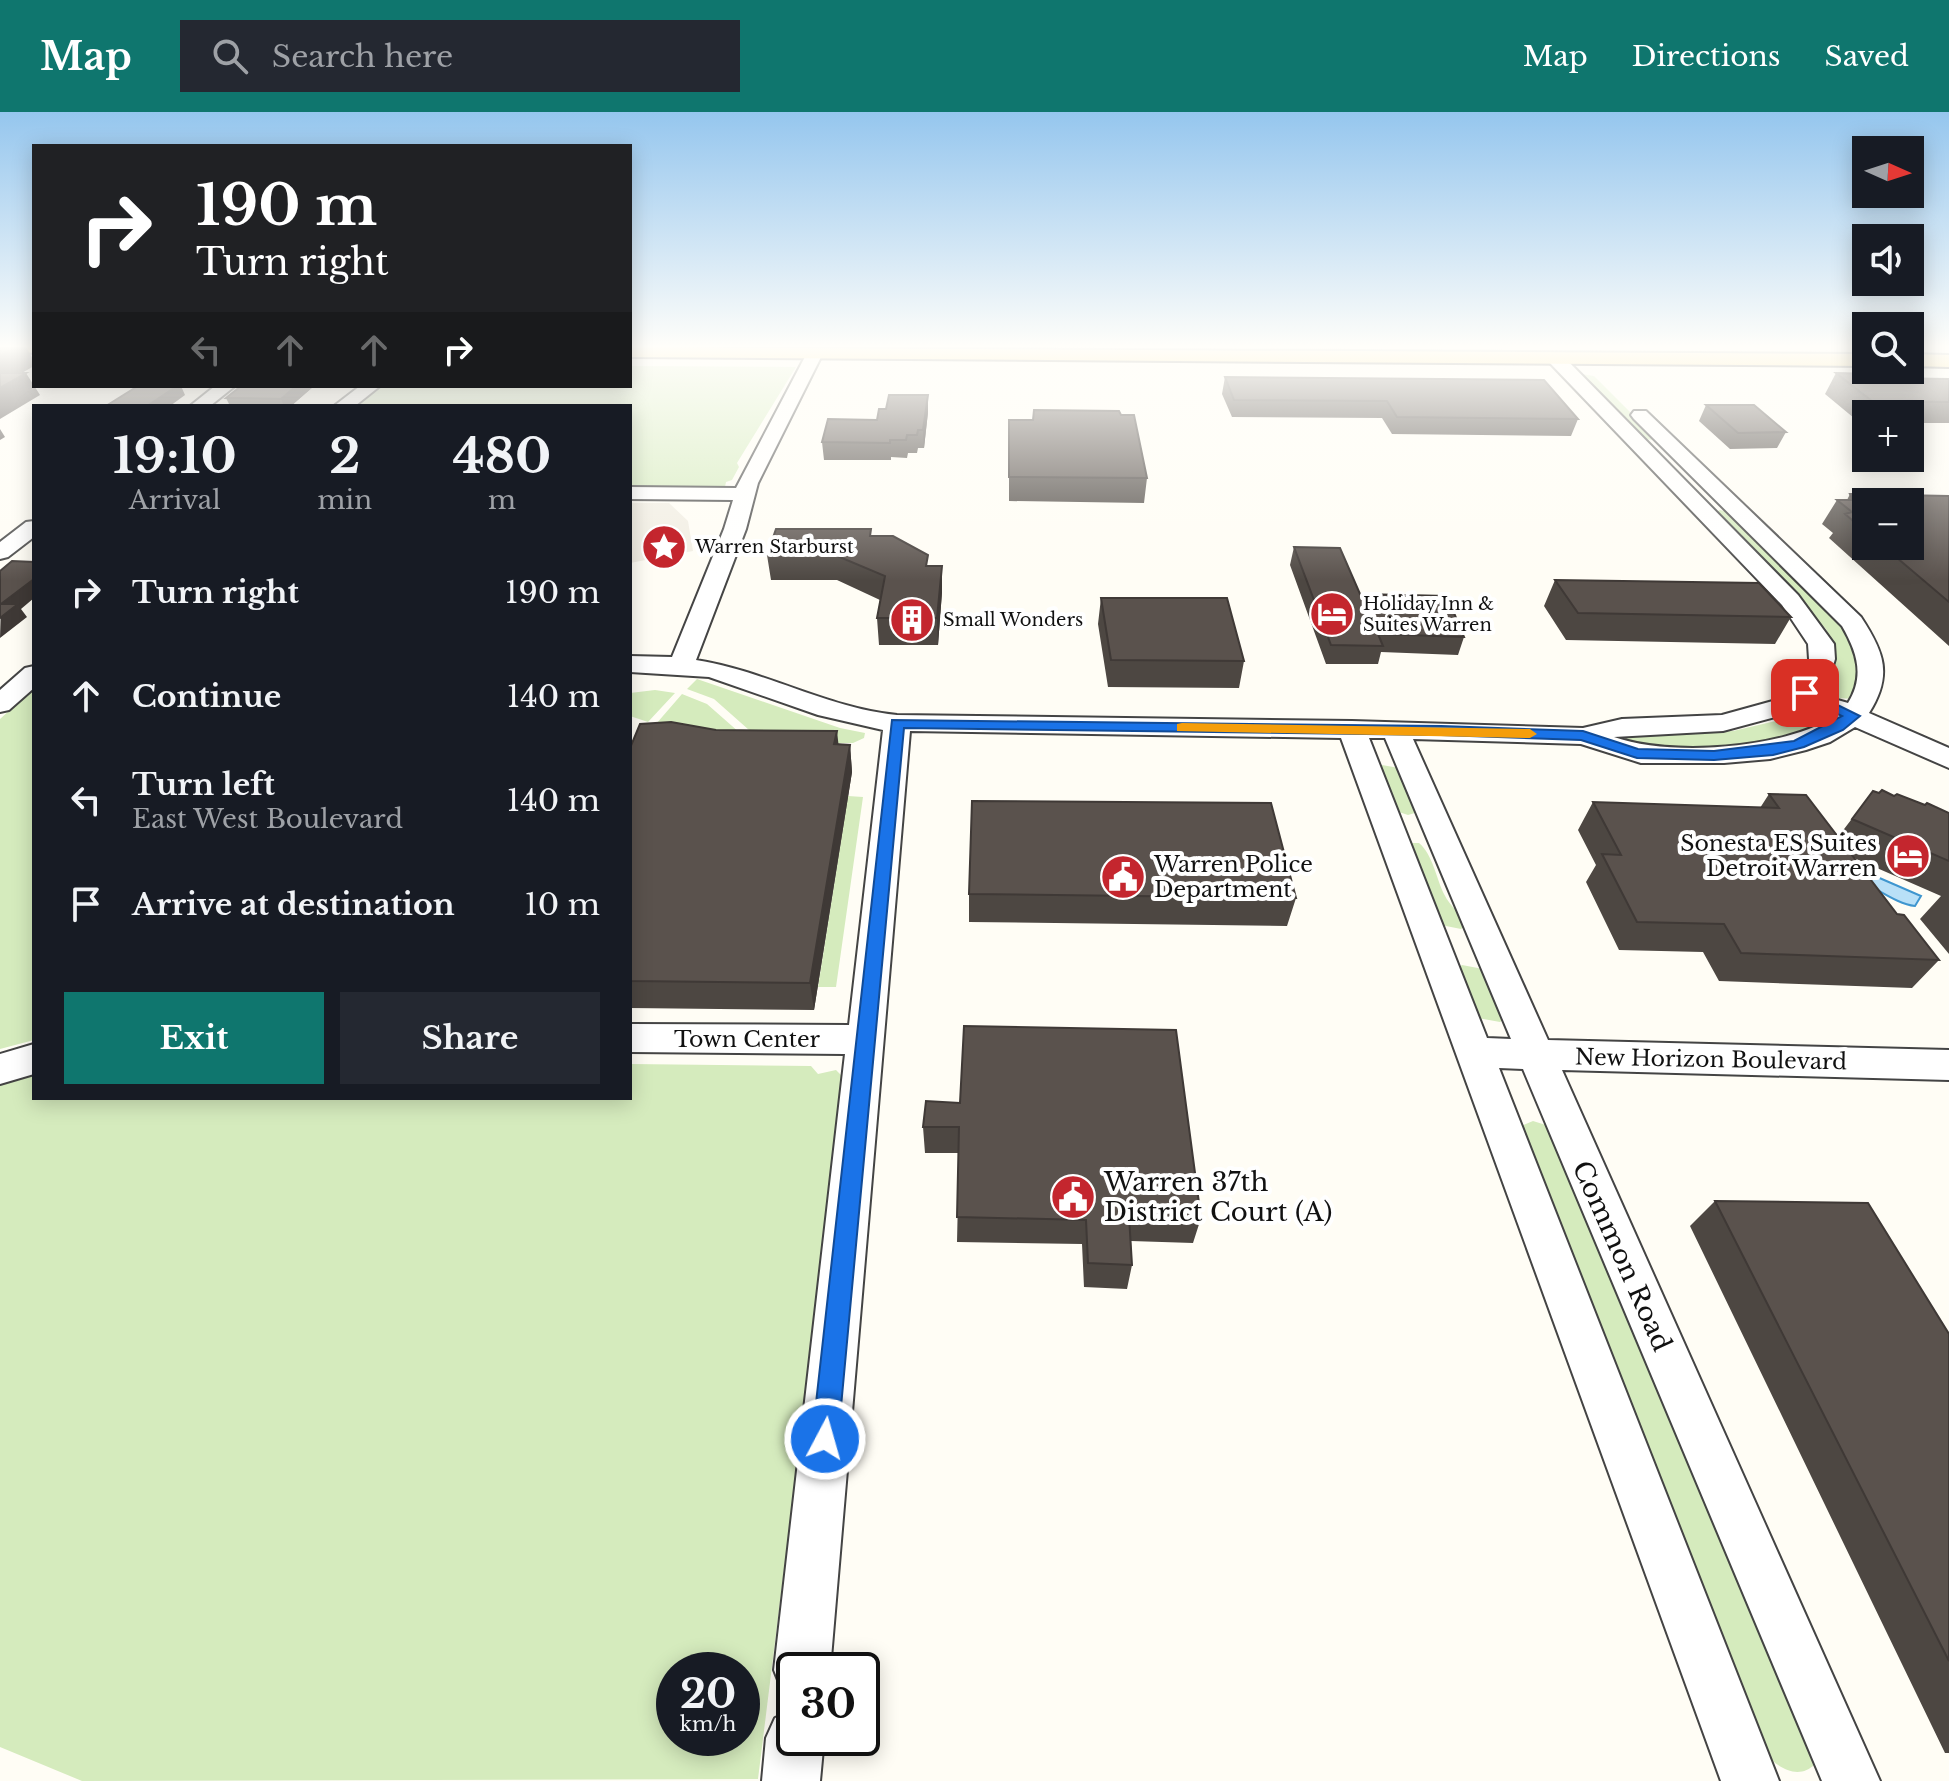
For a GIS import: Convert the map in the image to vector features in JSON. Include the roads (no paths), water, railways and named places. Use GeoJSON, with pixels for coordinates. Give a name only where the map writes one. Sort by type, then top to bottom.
{"type":"FeatureCollection","features":[{"type":"Feature","properties":{"kind":"street"},"geometry":{"type":"LineString","coordinates":[[682,664],[735,529],[744,494],[779,425]]}},
{"type":"Feature","properties":{"kind":"street"},"geometry":{"type":"LineString","coordinates":[[632,664],[682,664],[717,671],[858,719],[897,723],[1352,729],[1583,736],[1622,727],[1723,723],[1789,705],[1805,693],[1817,676],[1822,659],[1815,632],[1804,616],[1620,425]]}},
{"type":"Feature","properties":{"kind":"street"},"geometry":{"type":"LineString","coordinates":[[1583,736],[1637,754],[1744,753],[1799,744],[1829,731],[1852,716],[1868,697],[1874,675],[1872,655],[1859,630],[1835,603],[1651,425]]}},
{"type":"Feature","properties":{"kind":"street"},"geometry":{"type":"LineString","coordinates":[[632,493],[744,494]]}},
{"type":"Feature","properties":{"kind":"street"},"geometry":{"type":"LineString","coordinates":[[0,552],[32,528]]}},
{"type":"Feature","properties":{"kind":"street"},"geometry":{"type":"LineString","coordinates":[[0,704],[32,676]]}},
{"type":"Feature","properties":{"kind":"street"},"geometry":{"type":"LineString","coordinates":[[1805,693],[1949,759]]}},
{"type":"Feature","properties":{"kind":"street"},"geometry":{"type":"LineString","coordinates":[[804,1652],[897,723]]}},
{"type":"Feature","properties":{"kind":"street"},"geometry":{"type":"LineString","coordinates":[[1352,729],[1750,1781]]}},
{"type":"Feature","properties":{"kind":"street","name":"Common Road"},"geometry":{"type":"LineString","coordinates":[[1395,730],[1851,1781]]}},
{"type":"Feature","properties":{"kind":"street","name":"Town Center"},"geometry":{"type":"LineString","coordinates":[[632,1038],[865,1040]]}},
{"type":"Feature","properties":{"kind":"street","name":"New Horizon Boulevard"},"geometry":{"type":"LineString","coordinates":[[1474,1053],[1949,1065]]}},
{"type":"Feature","properties":{"kind":"street"},"geometry":{"type":"LineString","coordinates":[[0,1069],[32,1060]]}},
{"type":"Feature","properties":{"kind":"street"},"geometry":{"type":"LineString","coordinates":[[791,1781],[793,1756]]}},
{"type":"Feature","properties":{"kind":"water"},"geometry":{"type":"Polygon","coordinates":[[[1868,873],[1921,896],[1915,906],[1902,903],[1862,882],[1868,873]]]}},
{"type":"Feature","properties":{"kind":"place","name":"Warren Starburst"},"geometry":{"type":"Point","coordinates":[664,547]}},
{"type":"Feature","properties":{"kind":"place","name":"Holiday Inn & Suites Warren"},"geometry":{"type":"Point","coordinates":[1332,614]}},
{"type":"Feature","properties":{"kind":"place","name":"Small Wonders"},"geometry":{"type":"Point","coordinates":[912,620]}},
{"type":"Feature","properties":{"kind":"place","name":"Sonesta ES Suites Detroit Warren"},"geometry":{"type":"Point","coordinates":[1908,856]}},
{"type":"Feature","properties":{"kind":"place","name":"Warren Police Department"},"geometry":{"type":"Point","coordinates":[1123,877]}},
{"type":"Feature","properties":{"kind":"place","name":"Warren 37th District Court (A)"},"geometry":{"type":"Point","coordinates":[1073,1197]}}]}
